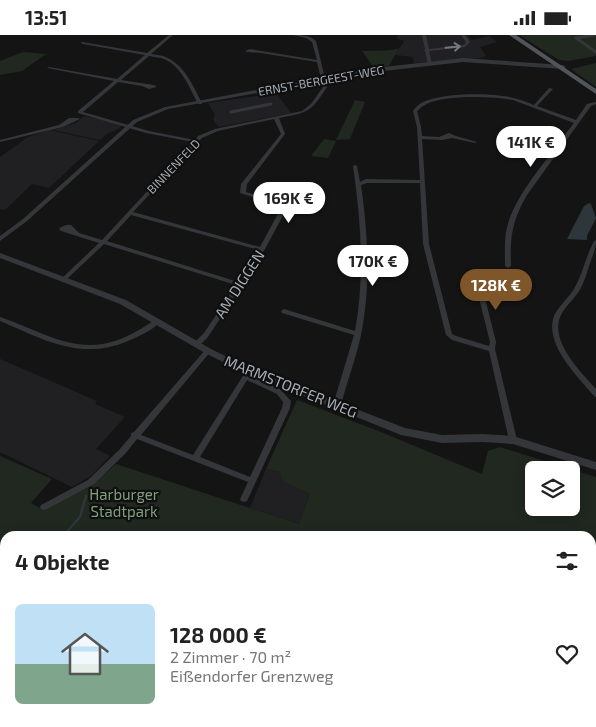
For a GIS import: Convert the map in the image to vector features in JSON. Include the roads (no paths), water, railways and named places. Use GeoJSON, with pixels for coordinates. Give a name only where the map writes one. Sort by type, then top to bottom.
{"type":"FeatureCollection","features":[{"type":"Feature","properties":{"kind":"main road"},"geometry":{"type":"LineString","coordinates":[[512,35],[563,67],[596,92]]}},
{"type":"Feature","properties":{"kind":"street"},"geometry":{"type":"LineString","coordinates":[[171,35],[80,113],[132,125],[148,132],[194,141]]}},
{"type":"Feature","properties":{"kind":"street"},"geometry":{"type":"LineString","coordinates":[[295,35],[315,42],[323,79]]}},
{"type":"Feature","properties":{"kind":"street"},"geometry":{"type":"LineString","coordinates":[[424,35],[430,64]]}},
{"type":"Feature","properties":{"kind":"street"},"geometry":{"type":"LineString","coordinates":[[426,50],[466,45],[468,42],[463,35]]}},
{"type":"Feature","properties":{"kind":"street"},"geometry":{"type":"LineString","coordinates":[[594,35],[576,38],[596,52]]}},
{"type":"Feature","properties":{"kind":"street"},"geometry":{"type":"LineString","coordinates":[[83,43],[162,57],[178,66],[199,102]]}},
{"type":"Feature","properties":{"kind":"street"},"geometry":{"type":"LineString","coordinates":[[260,52],[318,61]]}},
{"type":"Feature","properties":{"kind":"street","name":"ERNST-BERGEEST-WEG"},"geometry":{"type":"LineString","coordinates":[[0,239],[26,220],[132,125],[164,111],[212,99],[323,79],[430,64],[472,60],[563,67]]}},
{"type":"Feature","properties":{"kind":"street"},"geometry":{"type":"LineString","coordinates":[[49,68],[143,85]]}},
{"type":"Feature","properties":{"kind":"street","name":"BINNENFELD"},"geometry":{"type":"LineString","coordinates":[[64,279],[102,243],[194,141],[216,130],[303,112],[311,108],[324,89],[323,79]]}},
{"type":"Feature","properties":{"kind":"street"},"geometry":{"type":"LineString","coordinates":[[534,107],[551,89]]}},
{"type":"Feature","properties":{"kind":"street"},"geometry":{"type":"LineString","coordinates":[[492,349],[454,338],[450,335],[426,244],[420,137],[415,111],[424,102],[433,99],[504,97],[576,122]]}},
{"type":"Feature","properties":{"kind":"street"},"geometry":{"type":"LineString","coordinates":[[508,266],[508,227],[516,210],[576,122],[589,105],[596,103]]}},
{"type":"Feature","properties":{"kind":"street","name":"ERNST-BERGEEST-WEG"},"geometry":{"type":"LineString","coordinates":[[231,112],[272,104]]}},
{"type":"Feature","properties":{"kind":"street","name":"AM DIGGEN"},"geometry":{"type":"LineString","coordinates":[[197,344],[206,335],[262,249],[284,208],[280,204],[243,193],[244,184],[283,134],[276,118]]}},
{"type":"Feature","properties":{"kind":"street"},"geometry":{"type":"LineString","coordinates":[[0,141],[61,126]]}},
{"type":"Feature","properties":{"kind":"street"},"geometry":{"type":"LineString","coordinates":[[523,130],[531,134],[564,139]]}},
{"type":"Feature","properties":{"kind":"street"},"geometry":{"type":"LineString","coordinates":[[420,137],[454,137],[475,142]]}},
{"type":"Feature","properties":{"kind":"street"},"geometry":{"type":"LineString","coordinates":[[337,405],[358,334],[362,307],[364,248],[359,184],[355,166]]}},
{"type":"Feature","properties":{"kind":"street"},"geometry":{"type":"LineString","coordinates":[[359,184],[366,181],[423,182]]}},
{"type":"Feature","properties":{"kind":"street"},"geometry":{"type":"LineString","coordinates":[[129,213],[262,249]]}},
{"type":"Feature","properties":{"kind":"street"},"geometry":{"type":"LineString","coordinates":[[77,235],[239,284]]}},
{"type":"Feature","properties":{"kind":"street"},"geometry":{"type":"LineString","coordinates":[[596,242],[576,290],[562,306],[556,319],[555,330],[559,344],[568,360],[596,394]]}},
{"type":"Feature","properties":{"kind":"street","name":"MARMSTORFER WEG"},"geometry":{"type":"LineString","coordinates":[[0,255],[123,302],[278,392],[287,401],[286,409],[253,481]]}},
{"type":"Feature","properties":{"kind":"street"},"geometry":{"type":"LineString","coordinates":[[476,274],[493,342],[492,349],[513,440]]}},
{"type":"Feature","properties":{"kind":"street"},"geometry":{"type":"LineString","coordinates":[[284,311],[358,334]]}},
{"type":"Feature","properties":{"kind":"street"},"geometry":{"type":"LineString","coordinates":[[0,319],[66,345],[90,349],[130,339],[158,321]]}},
{"type":"Feature","properties":{"kind":"street"},"geometry":{"type":"LineString","coordinates":[[44,507],[91,482],[122,451],[208,351]]}},
{"type":"Feature","properties":{"kind":"street"},"geometry":{"type":"LineString","coordinates":[[195,459],[248,374]]}},
{"type":"Feature","properties":{"kind":"street","name":"MARMSTORFER WEG"},"geometry":{"type":"LineString","coordinates":[[248,374],[337,405],[410,434],[442,439],[483,438],[513,440],[596,466]]}},
{"type":"Feature","properties":{"kind":"street"},"geometry":{"type":"LineString","coordinates":[[134,435],[253,481],[244,499]]}},
{"type":"Feature","properties":{"kind":"waterway"},"geometry":{"type":"LineString","coordinates":[[67,531],[80,517],[86,496]]}},
{"type":"Feature","properties":{"kind":"park label","name":"Harburger Stadtpark"},"geometry":{"type":"Point","coordinates":[124,502]}}]}
